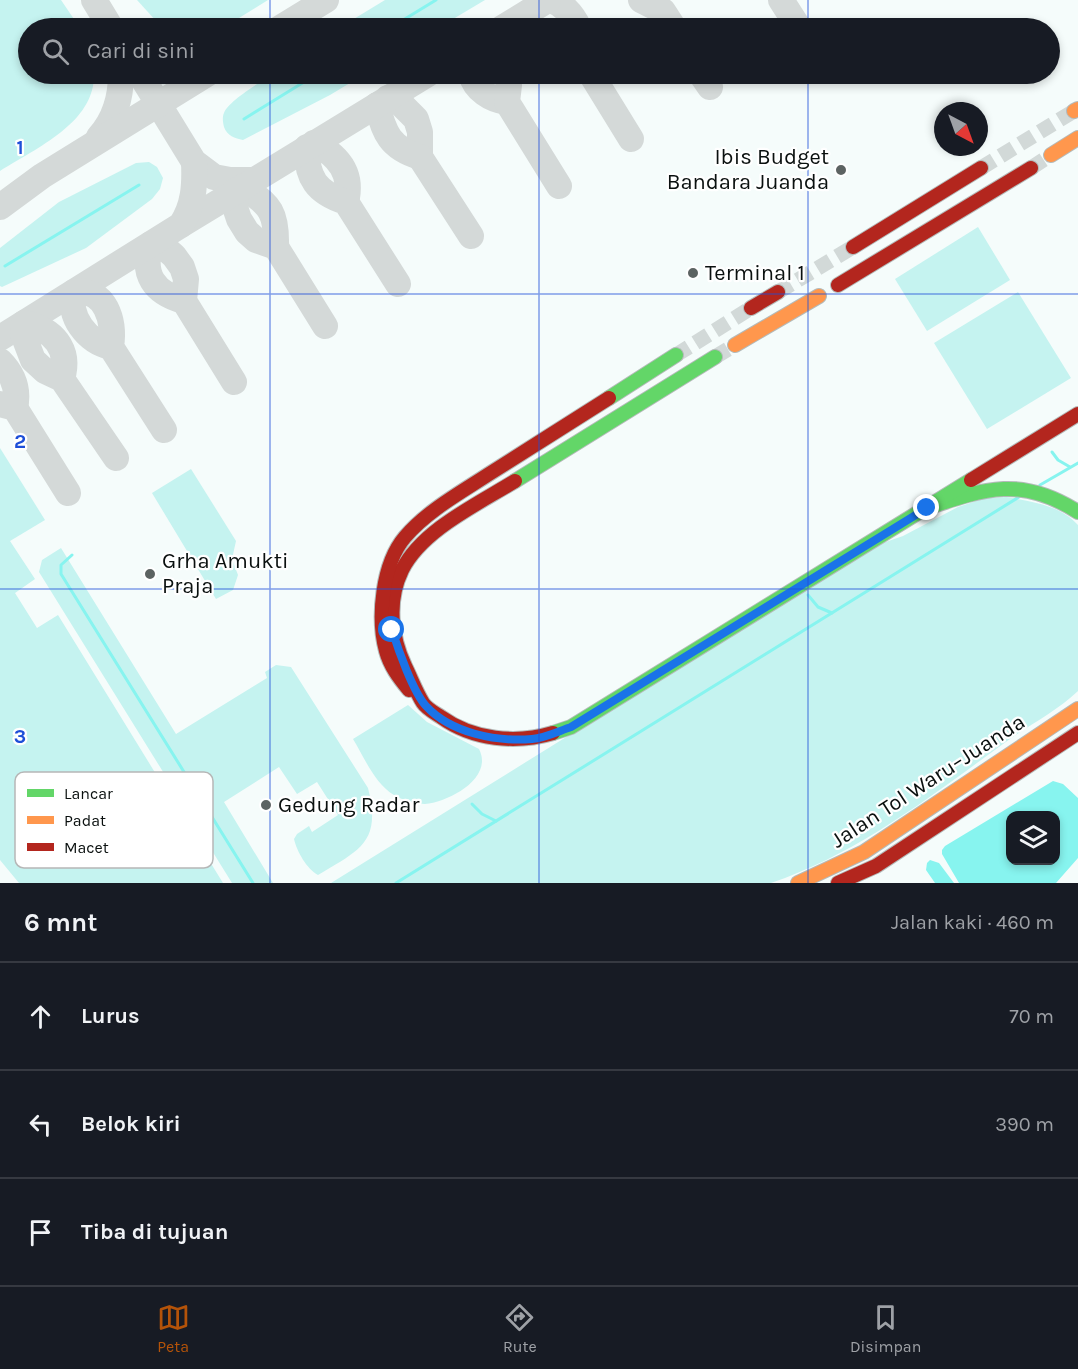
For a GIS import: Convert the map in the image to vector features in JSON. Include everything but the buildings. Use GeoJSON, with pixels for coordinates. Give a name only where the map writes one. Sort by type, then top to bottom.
{"type":"FeatureCollection","features":[{"type":"Feature","properties":{"kind":"main road"},"geometry":{"type":"LineString","coordinates":[[1051,155],[1078,138]]}},
{"type":"Feature","properties":{"kind":"main road"},"geometry":{"type":"LineString","coordinates":[[853,246],[981,168]]}},
{"type":"Feature","properties":{"kind":"main road"},"geometry":{"type":"LineString","coordinates":[[838,285],[1031,168]]}},
{"type":"Feature","properties":{"kind":"main road"},"geometry":{"type":"LineString","coordinates":[[751,308],[778,292]]}},
{"type":"Feature","properties":{"kind":"main road"},"geometry":{"type":"LineString","coordinates":[[735,345],[819,297]]}},
{"type":"Feature","properties":{"kind":"main road"},"geometry":{"type":"LineString","coordinates":[[676,355],[453,497],[421,521],[400,544],[390,565],[382,597],[381,632],[389,661],[405,686],[424,705],[456,728],[483,737],[533,739],[571,727],[1078,414]]}},
{"type":"Feature","properties":{"kind":"main road"},"geometry":{"type":"LineString","coordinates":[[424,705],[401,657],[392,630],[393,598],[402,570],[417,548],[437,530],[494,493],[715,357]]}},
{"type":"Feature","properties":{"kind":"main road"},"geometry":{"type":"LineString","coordinates":[[927,508],[971,494],[1021,487],[1043,492],[1078,512]]}},
{"type":"Feature","properties":{"kind":"main road"},"geometry":{"type":"LineString","coordinates":[[453,497],[494,493]]}},
{"type":"Feature","properties":{"kind":"main road","name":"Jalan Tol Waru–Juanda"},"geometry":{"type":"LineString","coordinates":[[798,883],[864,852],[1078,710]]}},
{"type":"Feature","properties":{"kind":"main road","name":"Jalan Tol Waru–Juanda"},"geometry":{"type":"LineString","coordinates":[[838,883],[876,866],[1078,733]]}},
{"type":"Feature","properties":{"kind":"shaded area"},"geometry":{"type":"Polygon","coordinates":[[[0,0],[61,0],[73,18],[18,18],[18,84],[93,84],[92,91],[85,107],[61,132],[0,171],[0,0]]]}},
{"type":"Feature","properties":{"kind":"shaded area"},"geometry":{"type":"Polygon","coordinates":[[[137,0],[268,0],[239,18],[153,18],[137,0]]]}},
{"type":"Feature","properties":{"kind":"shaded area"},"geometry":{"type":"Polygon","coordinates":[[[385,0],[485,0],[455,18],[355,18],[385,0]]]}},
{"type":"Feature","properties":{"kind":"shaded area"},"geometry":{"type":"Polygon","coordinates":[[[257,84],[348,84],[243,140],[229,135],[223,122],[223,115],[227,108],[257,84]]]}},
{"type":"Feature","properties":{"kind":"shaded area"},"geometry":{"type":"Polygon","coordinates":[[[149,162],[157,167],[163,178],[160,189],[152,199],[86,248],[0,286],[0,248],[59,202],[136,163],[149,162]]]}},
{"type":"Feature","properties":{"kind":"shaded area"},"geometry":{"type":"Polygon","coordinates":[[[978,227],[1010,280],[927,331],[895,279],[978,227]]]}},
{"type":"Feature","properties":{"kind":"shaded area"},"geometry":{"type":"Polygon","coordinates":[[[1018,292],[1071,378],[987,429],[934,343],[1018,292]]]}},
{"type":"Feature","properties":{"kind":"shaded area"},"geometry":{"type":"Polygon","coordinates":[[[0,448],[45,520],[10,541],[35,579],[15,593],[37,628],[58,615],[155,772],[15,772],[15,868],[213,867],[223,883],[19,883],[0,860],[0,448]]]}},
{"type":"Feature","properties":{"kind":"shaded area"},"geometry":{"type":"Polygon","coordinates":[[[191,469],[236,541],[232,559],[238,575],[233,590],[216,599],[152,493],[191,469]]]}},
{"type":"Feature","properties":{"kind":"shaded area"},"geometry":{"type":"Polygon","coordinates":[[[1007,497],[1054,509],[1071,518],[1078,525],[1078,691],[920,804],[863,840],[803,871],[771,883],[331,883],[874,546],[903,536],[958,507],[985,498],[1007,497]]]}},
{"type":"Feature","properties":{"kind":"shaded area"},"geometry":{"type":"Polygon","coordinates":[[[61,548],[176,734],[267,678],[265,672],[276,665],[291,667],[368,788],[372,821],[364,843],[345,859],[318,875],[310,869],[300,855],[294,839],[297,834],[309,826],[312,832],[338,815],[317,782],[297,794],[279,767],[224,802],[273,883],[232,883],[213,852],[213,772],[163,772],[39,572],[42,560],[61,548]]]}},
{"type":"Feature","properties":{"kind":"shaded area"},"geometry":{"type":"Polygon","coordinates":[[[408,705],[427,722],[479,749],[482,760],[475,779],[467,787],[446,799],[421,804],[394,795],[381,784],[353,739],[408,705]]]}},
{"type":"Feature","properties":{"kind":"water"},"geometry":{"type":"Polygon","coordinates":[[[1053,781],[1063,784],[1078,798],[1078,858],[1056,883],[959,883],[942,854],[945,846],[1053,781]]]}},
{"type":"Feature","properties":{"kind":"water"},"geometry":{"type":"Polygon","coordinates":[[[930,860],[939,863],[954,883],[935,883],[926,870],[930,860]]]}},
{"type":"Feature","properties":{"kind":"waterway"},"geometry":{"type":"LineString","coordinates":[[406,18],[436,0]]}},
{"type":"Feature","properties":{"kind":"waterway"},"geometry":{"type":"LineString","coordinates":[[244,119],[301,84]]}},
{"type":"Feature","properties":{"kind":"waterway"},"geometry":{"type":"LineString","coordinates":[[5,266],[139,185]]}},
{"type":"Feature","properties":{"kind":"waterway"},"geometry":{"type":"LineString","coordinates":[[1052,452],[1058,460],[1070,467]]}},
{"type":"Feature","properties":{"kind":"waterway"},"geometry":{"type":"LineString","coordinates":[[1040,485],[1078,463]]}},
{"type":"Feature","properties":{"kind":"waterway"},"geometry":{"type":"LineString","coordinates":[[396,883],[1019,497]]}},
{"type":"Feature","properties":{"kind":"waterway"},"geometry":{"type":"LineString","coordinates":[[72,555],[61,565],[61,574],[184,772]]}},
{"type":"Feature","properties":{"kind":"waterway"},"geometry":{"type":"LineString","coordinates":[[808,595],[818,607],[832,613]]}},
{"type":"Feature","properties":{"kind":"waterway"},"geometry":{"type":"LineString","coordinates":[[472,804],[482,814],[496,821]]}},
{"type":"Feature","properties":{"kind":"waterway"},"geometry":{"type":"LineString","coordinates":[[213,819],[253,883]]}},
{"type":"Feature","properties":{"kind":"taxiway"},"geometry":{"type":"LineString","coordinates":[[94,0],[105,18]]}},
{"type":"Feature","properties":{"kind":"taxiway"},"geometry":{"type":"LineString","coordinates":[[296,18],[326,0]]}},
{"type":"Feature","properties":{"kind":"taxiway"},"geometry":{"type":"LineString","coordinates":[[518,18],[548,0]]}},
{"type":"Feature","properties":{"kind":"taxiway"},"geometry":{"type":"LineString","coordinates":[[551,0],[568,11],[573,18]]}},
{"type":"Feature","properties":{"kind":"taxiway"},"geometry":{"type":"LineString","coordinates":[[641,0],[663,11],[668,18]]}},
{"type":"Feature","properties":{"kind":"taxiway"},"geometry":{"type":"LineString","coordinates":[[781,0],[793,18]]}},
{"type":"Feature","properties":{"kind":"taxiway"},"geometry":{"type":"LineString","coordinates":[[99,137],[116,107],[120,84]]}},
{"type":"Feature","properties":{"kind":"taxiway"},"geometry":{"type":"LineString","coordinates":[[146,84],[194,162],[214,177],[253,180]]}},
{"type":"Feature","properties":{"kind":"taxiway"},"geometry":{"type":"LineString","coordinates":[[0,207],[42,176],[191,84]]}},
{"type":"Feature","properties":{"kind":"taxiway"},"geometry":{"type":"LineString","coordinates":[[181,225],[412,84]]}},
{"type":"Feature","properties":{"kind":"taxiway"},"geometry":{"type":"LineString","coordinates":[[475,84],[484,93],[507,102]]}},
{"type":"Feature","properties":{"kind":"taxiway"},"geometry":{"type":"LineString","coordinates":[[509,84],[507,102],[559,186]]}},
{"type":"Feature","properties":{"kind":"taxiway"},"geometry":{"type":"LineString","coordinates":[[597,84],[631,139]]}},
{"type":"Feature","properties":{"kind":"taxiway"},"geometry":{"type":"LineString","coordinates":[[388,98],[401,104],[416,119],[420,132],[420,157],[471,236]]}},
{"type":"Feature","properties":{"kind":"taxiway"},"geometry":{"type":"LineString","coordinates":[[377,105],[382,124],[390,138],[402,149],[420,157]]}},
{"type":"Feature","properties":{"kind":"taxiway"},"geometry":{"type":"LineString","coordinates":[[314,143],[331,154],[346,174],[348,192],[346,202]]}},
{"type":"Feature","properties":{"kind":"taxiway"},"geometry":{"type":"LineString","coordinates":[[307,147],[307,158],[315,183],[328,194],[346,202],[398,284]]}},
{"type":"Feature","properties":{"kind":"taxiway"},"geometry":{"type":"LineString","coordinates":[[0,338],[181,225],[189,210],[193,195],[194,162]]}},
{"type":"Feature","properties":{"kind":"taxiway"},"geometry":{"type":"LineString","coordinates":[[242,187],[260,199],[270,211],[275,226],[276,247]]}},
{"type":"Feature","properties":{"kind":"taxiway"},"geometry":{"type":"LineString","coordinates":[[236,190],[235,207],[247,232],[256,240],[276,247],[325,326]]}},
{"type":"Feature","properties":{"kind":"taxiway"},"geometry":{"type":"LineString","coordinates":[[184,301],[165,293],[152,281],[148,264],[151,244],[165,248],[182,267],[186,279],[184,301],[234,382]]}},
{"type":"Feature","properties":{"kind":"taxiway"},"geometry":{"type":"LineString","coordinates":[[111,347],[111,327],[106,308],[94,295],[74,292],[73,310],[81,327],[94,340],[111,347],[164,430]]}},
{"type":"Feature","properties":{"kind":"taxiway"},"geometry":{"type":"LineString","coordinates":[[62,379],[64,358],[57,342],[43,330],[24,323],[23,334],[33,360],[45,371],[62,379],[116,458]]}},
{"type":"Feature","properties":{"kind":"taxiway"},"geometry":{"type":"LineString","coordinates":[[0,361],[14,383],[15,408]]}},
{"type":"Feature","properties":{"kind":"taxiway"},"geometry":{"type":"LineString","coordinates":[[0,404],[15,408],[68,493]]}},
{"type":"Feature","properties":{"kind":"tunnel"},"geometry":{"type":"LineString","coordinates":[[981,168],[1074,111]]}},
{"type":"Feature","properties":{"kind":"tunnel"},"geometry":{"type":"LineString","coordinates":[[1031,168],[1051,155]]}},
{"type":"Feature","properties":{"kind":"tunnel"},"geometry":{"type":"LineString","coordinates":[[778,292],[853,247]]}},
{"type":"Feature","properties":{"kind":"tunnel"},"geometry":{"type":"LineString","coordinates":[[676,355],[751,308]]}},
{"type":"Feature","properties":{"kind":"tunnel"},"geometry":{"type":"LineString","coordinates":[[715,357],[735,345]]}},
{"type":"Feature","properties":{"kind":"traffic: fast"},"geometry":{"type":"LineString","coordinates":[[609,398],[676,355]]}},
{"type":"Feature","properties":{"kind":"traffic: fast"},"geometry":{"type":"LineString","coordinates":[[515,481],[715,357]]}},
{"type":"Feature","properties":{"kind":"traffic: fast"},"geometry":{"type":"LineString","coordinates":[[553,733],[571,727],[971,480]]}},
{"type":"Feature","properties":{"kind":"traffic: fast"},"geometry":{"type":"LineString","coordinates":[[927,508],[968,495],[1004,489],[1039,493],[1078,512]]}},
{"type":"Feature","properties":{"kind":"traffic: slow"},"geometry":{"type":"LineString","coordinates":[[1074,111],[1078,109]]}},
{"type":"Feature","properties":{"kind":"traffic: slow"},"geometry":{"type":"LineString","coordinates":[[1051,155],[1078,138]]}},
{"type":"Feature","properties":{"kind":"traffic: slow"},"geometry":{"type":"LineString","coordinates":[[735,345],[819,296]]}},
{"type":"Feature","properties":{"kind":"traffic: slow"},"geometry":{"type":"LineString","coordinates":[[798,883],[864,852],[1078,709]]}},
{"type":"Feature","properties":{"kind":"traffic: jam"},"geometry":{"type":"LineString","coordinates":[[853,247],[981,168]]}},
{"type":"Feature","properties":{"kind":"traffic: jam"},"geometry":{"type":"LineString","coordinates":[[838,285],[1031,168]]}},
{"type":"Feature","properties":{"kind":"traffic: jam"},"geometry":{"type":"LineString","coordinates":[[751,308],[778,292]]}},
{"type":"Feature","properties":{"kind":"traffic: jam"},"geometry":{"type":"LineString","coordinates":[[409,690],[395,672],[383,638],[384,592],[397,548],[423,519],[444,503],[609,398]]}},
{"type":"Feature","properties":{"kind":"traffic: jam"},"geometry":{"type":"LineString","coordinates":[[971,480],[1078,414]]}},
{"type":"Feature","properties":{"kind":"traffic: jam"},"geometry":{"type":"LineString","coordinates":[[515,481],[452,519],[423,542],[411,556],[402,570],[394,594],[394,631],[400,655],[420,699],[453,725],[495,738],[524,738],[553,733]]}},
{"type":"Feature","properties":{"kind":"traffic: jam"},"geometry":{"type":"LineString","coordinates":[[838,883],[876,866],[1078,733]]}},
{"type":"Feature","properties":{"kind":"place","name":"Ibis Budget Bandara Juanda"},"geometry":{"type":"Point","coordinates":[841,170]}},
{"type":"Feature","properties":{"kind":"place","name":"Terminal 1"},"geometry":{"type":"Point","coordinates":[693,273]}},
{"type":"Feature","properties":{"kind":"place","name":"Grha Amukti Praja"},"geometry":{"type":"Point","coordinates":[150,574]}},
{"type":"Feature","properties":{"kind":"place","name":"Gedung Radar"},"geometry":{"type":"Point","coordinates":[266,805]}},
{"type":"Feature","properties":{"kind":"route"},"geometry":{"type":"LineString","coordinates":[[392,630],[401,657],[424,705],[436,715],[456,728],[483,737],[533,739],[571,727],[927,508]]}}]}
